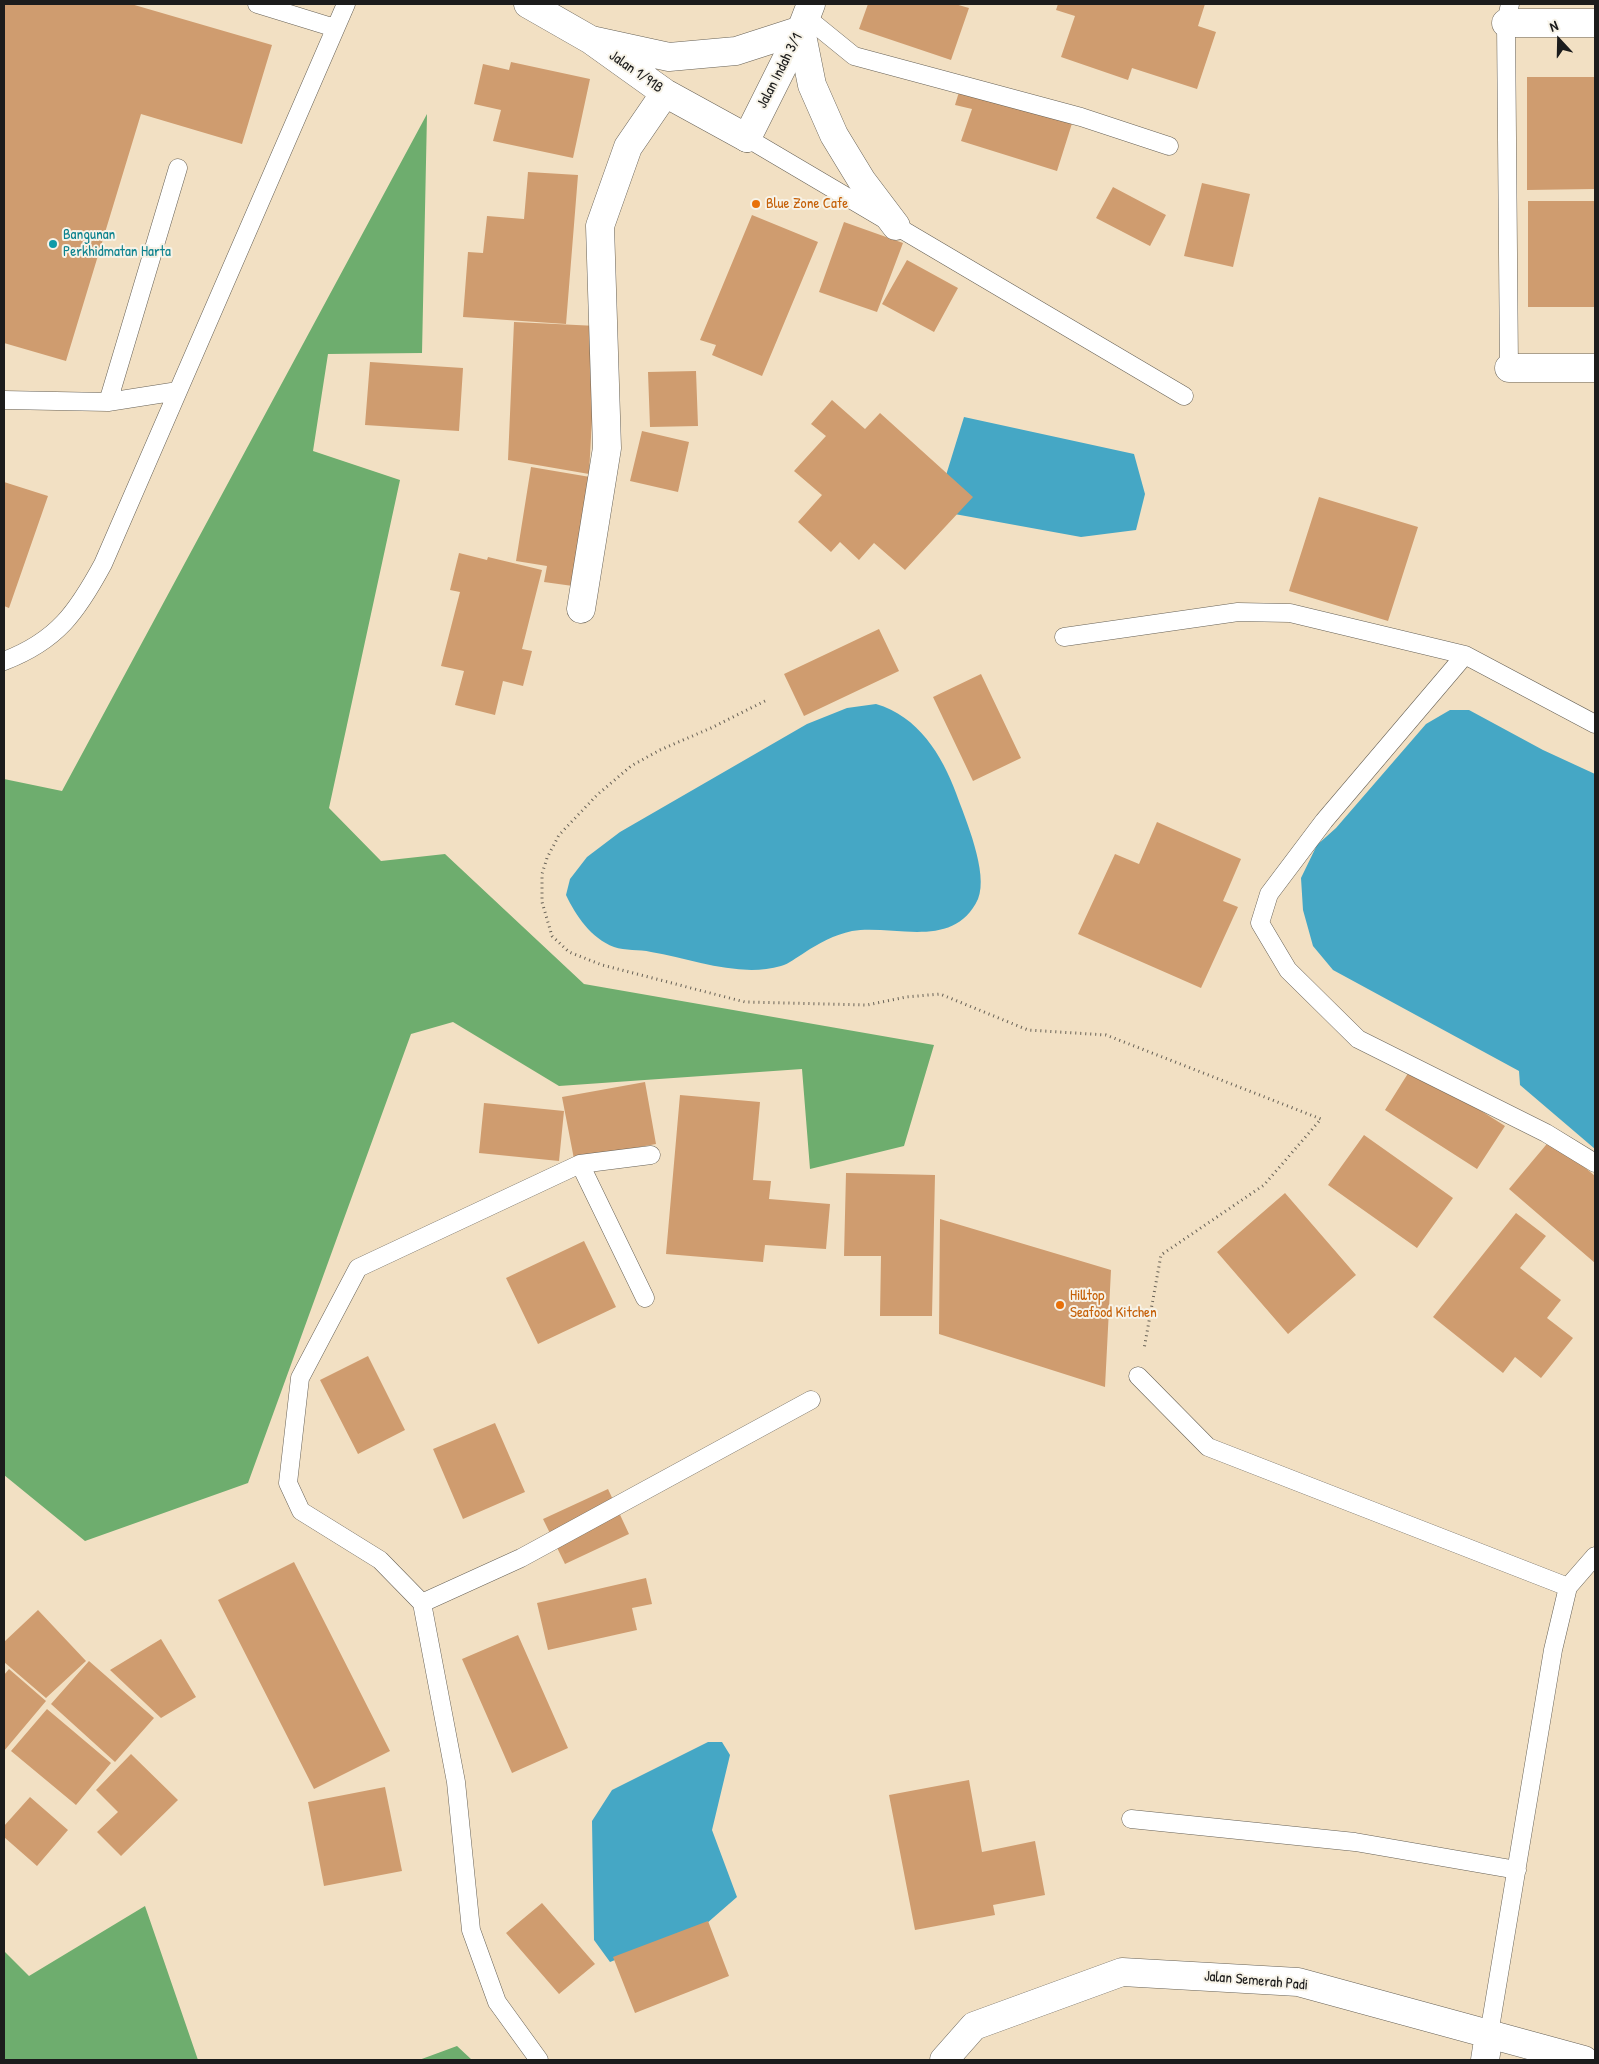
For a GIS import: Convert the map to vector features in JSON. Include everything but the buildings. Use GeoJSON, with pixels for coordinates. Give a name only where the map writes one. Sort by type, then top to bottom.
{"type":"FeatureCollection","features":[{"type":"Feature","properties":{"kind":"street","name":"Jalan 1/91B"},"geometry":{"type":"LineString","coordinates":[[528,4],[591,40],[665,93],[747,138]]}},
{"type":"Feature","properties":{"kind":"street"},"geometry":{"type":"LineString","coordinates":[[1508,14],[1595,23]]}},
{"type":"Feature","properties":{"kind":"street"},"geometry":{"type":"LineString","coordinates":[[591,40],[669,58],[736,52],[806,17],[812,85],[834,135],[862,181],[896,226]]}},
{"type":"Feature","properties":{"kind":"street","name":"Jalan Indah 3/1"},"geometry":{"type":"LineString","coordinates":[[747,138],[806,17]]}},
{"type":"Feature","properties":{"kind":"street"},"geometry":{"type":"LineString","coordinates":[[581,609],[607,448],[600,226],[628,147],[665,93]]}},
{"type":"Feature","properties":{"kind":"street"},"geometry":{"type":"LineString","coordinates":[[1509,368],[1595,368]]}},
{"type":"Feature","properties":{"kind":"street","name":"Jalan Semerah Padi"},"geometry":{"type":"LineString","coordinates":[[944,2060],[974,2026],[1122,1972],[1298,1982],[1584,2060]]}},
{"type":"Feature","properties":{"kind":"street"},"geometry":{"type":"LineString","coordinates":[[1485,2060],[1489,2034]]}},
{"type":"Feature","properties":{"kind":"lane"},"geometry":{"type":"LineString","coordinates":[[257,4],[335,28]]}},
{"type":"Feature","properties":{"kind":"lane"},"geometry":{"type":"LineString","coordinates":[[4,661],[21,654],[56,632],[83,602],[103,564],[346,4]]}},
{"type":"Feature","properties":{"kind":"lane"},"geometry":{"type":"LineString","coordinates":[[1508,14],[1509,368]]}},
{"type":"Feature","properties":{"kind":"lane"},"geometry":{"type":"LineString","coordinates":[[806,17],[854,56],[1081,117],[1169,146]]}},
{"type":"Feature","properties":{"kind":"lane"},"geometry":{"type":"LineString","coordinates":[[747,138],[1184,396]]}},
{"type":"Feature","properties":{"kind":"lane"},"geometry":{"type":"LineString","coordinates":[[108,402],[178,168]]}},
{"type":"Feature","properties":{"kind":"lane"},"geometry":{"type":"LineString","coordinates":[[4,400],[108,402],[178,391]]}},
{"type":"Feature","properties":{"kind":"lane"},"geometry":{"type":"LineString","coordinates":[[1064,637],[1238,612],[1267,611],[1290,613],[1465,655],[1595,724]]}},
{"type":"Feature","properties":{"kind":"lane"},"geometry":{"type":"LineString","coordinates":[[1465,655],[1324,821],[1269,894],[1260,923],[1288,970],[1358,1039],[1546,1133],[1595,1164]]}},
{"type":"Feature","properties":{"kind":"lane"},"geometry":{"type":"LineString","coordinates":[[539,2060],[497,2002],[471,1930],[456,1782],[422,1603],[380,1560],[301,1511],[288,1482],[300,1378],[358,1268],[580,1164],[651,1155]]}},
{"type":"Feature","properties":{"kind":"lane"},"geometry":{"type":"LineString","coordinates":[[580,1164],[645,1298]]}},
{"type":"Feature","properties":{"kind":"lane"},"geometry":{"type":"LineString","coordinates":[[1138,1376],[1208,1446],[1568,1588]]}},
{"type":"Feature","properties":{"kind":"lane"},"geometry":{"type":"LineString","coordinates":[[422,1603],[520,1558],[811,1400]]}},
{"type":"Feature","properties":{"kind":"lane"},"geometry":{"type":"LineString","coordinates":[[1489,2034],[1553,1650],[1568,1588],[1595,1556]]}},
{"type":"Feature","properties":{"kind":"lane"},"geometry":{"type":"LineString","coordinates":[[1131,1819],[1355,1842],[1517,1870]]}},
{"type":"Feature","properties":{"kind":"path"},"geometry":{"type":"LineString","coordinates":[[765,701],[711,728],[660,750],[631,766],[596,795],[559,835],[547,858],[542,874],[542,902],[552,936],[569,952],[602,965],[745,1002],[867,1005],[906,997],[940,994],[1028,1030],[1106,1035],[1320,1119],[1264,1185],[1162,1256],[1138,1376]]}},
{"type":"Feature","properties":{"kind":"green space"},"geometry":{"type":"Polygon","coordinates":[[[427,114],[422,353],[328,354],[313,451],[400,480],[329,808],[381,861],[445,854],[584,984],[934,1045],[904,1146],[810,1169],[802,1069],[559,1086],[453,1022],[411,1034],[248,1483],[85,1541],[4,1475],[4,779],[62,791],[427,114]]]}},
{"type":"Feature","properties":{"kind":"green space"},"geometry":{"type":"Polygon","coordinates":[[[145,1906],[198,2060],[4,2060],[4,1951],[29,1976],[145,1906]]]}},
{"type":"Feature","properties":{"kind":"green space"},"geometry":{"type":"Polygon","coordinates":[[[457,2046],[472,2060],[419,2060],[457,2046]]]}},
{"type":"Feature","properties":{"kind":"water"},"geometry":{"type":"Polygon","coordinates":[[[964,417],[1134,454],[1145,494],[1136,530],[1081,537],[949,513],[943,485],[964,417]]]}},
{"type":"Feature","properties":{"kind":"water"},"geometry":{"type":"Polygon","coordinates":[[[876,704],[891,710],[916,727],[936,751],[950,779],[970,831],[978,861],[981,888],[978,899],[967,915],[954,925],[938,930],[921,932],[852,931],[815,946],[784,965],[749,970],[732,969],[646,951],[614,947],[591,932],[574,911],[566,895],[570,879],[587,857],[620,832],[807,724],[847,708],[876,704]]]}},
{"type":"Feature","properties":{"kind":"water"},"geometry":{"type":"Polygon","coordinates":[[[1450,710],[1469,710],[1543,750],[1595,774],[1595,1149],[1520,1085],[1519,1071],[1333,970],[1313,946],[1303,910],[1301,878],[1317,845],[1336,828],[1426,724],[1450,710]]]}},
{"type":"Feature","properties":{"kind":"water"},"geometry":{"type":"Polygon","coordinates":[[[708,1742],[722,1742],[730,1755],[712,1830],[737,1897],[706,1924],[610,1962],[594,1940],[592,1821],[612,1790],[708,1742]]]}},
{"type":"Feature","properties":{"kind":"place","name":"Blue Zone Cafe"},"geometry":{"type":"Point","coordinates":[756,204]}},
{"type":"Feature","properties":{"kind":"place","name":"Bangunan Perkhidmatan Harta"},"geometry":{"type":"Point","coordinates":[53,244]}},
{"type":"Feature","properties":{"kind":"place","name":"Hilltop Seafood Kitchen"},"geometry":{"type":"Point","coordinates":[1060,1305]}}]}
